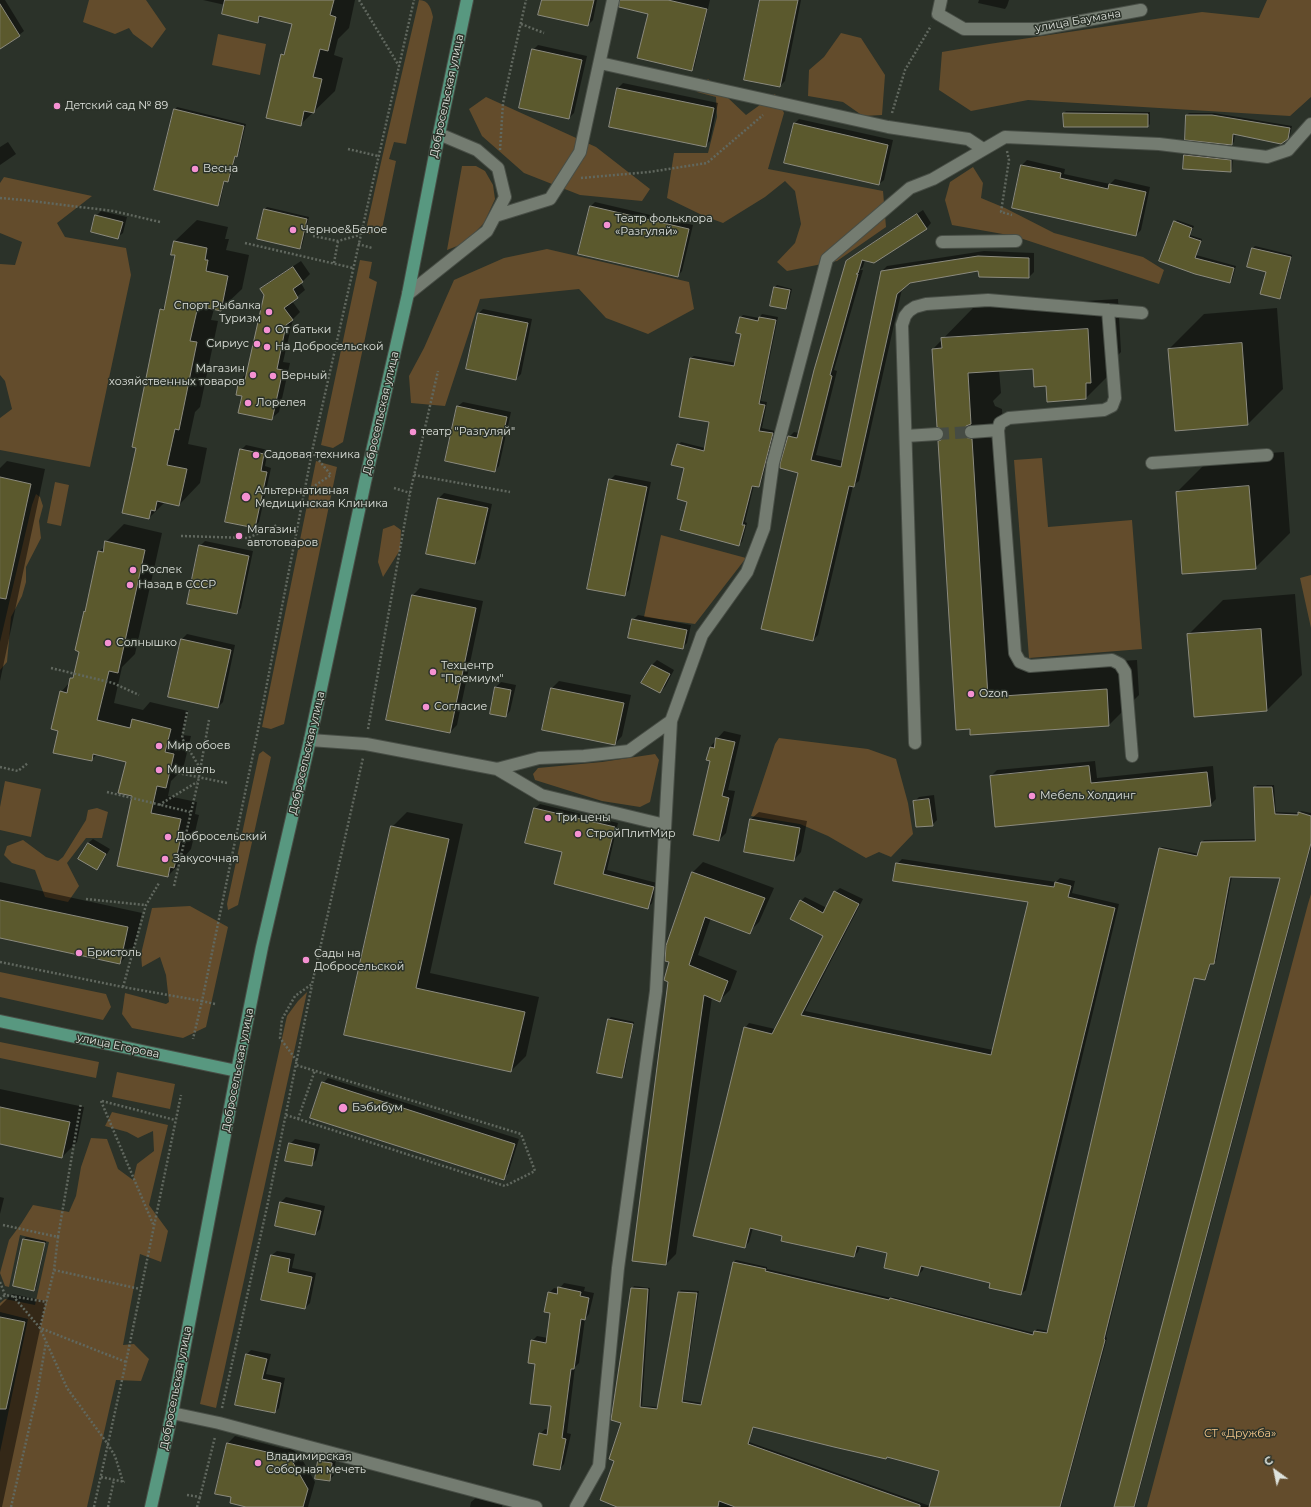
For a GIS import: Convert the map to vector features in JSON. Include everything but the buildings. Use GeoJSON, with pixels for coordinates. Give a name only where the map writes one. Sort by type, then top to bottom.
{"type":"FeatureCollection","features":[{"type":"Feature","properties":{"kind":"main road","name":"Добросельская улица"},"geometry":{"type":"LineString","coordinates":[[151,1507],[172,1413],[237,1071],[267,927],[310,740],[365,482],[408,294],[467,0]]}},
{"type":"Feature","properties":{"kind":"main road","name":"улица Егорова"},"geometry":{"type":"LineString","coordinates":[[0,1021],[237,1071]]}},
{"type":"Feature","properties":{"kind":"street"},"geometry":{"type":"LineString","coordinates":[[495,216],[550,199],[580,152],[613,0]]}},
{"type":"Feature","properties":{"kind":"street"},"geometry":{"type":"LineString","coordinates":[[938,14],[941,0]]}},
{"type":"Feature","properties":{"kind":"street","name":"улица Баумана"},"geometry":{"type":"LineString","coordinates":[[938,14],[964,29],[1039,29],[1141,10]]}},
{"type":"Feature","properties":{"kind":"street"},"geometry":{"type":"LineString","coordinates":[[600,63],[888,126],[968,140],[983,149]]}},
{"type":"Feature","properties":{"kind":"street"},"geometry":{"type":"LineString","coordinates":[[576,1507],[599,1466],[618,1268],[656,991],[671,721],[702,635],[748,572],[764,528],[774,463],[827,259],[910,188],[933,178],[1005,137],[1159,144],[1267,157],[1288,150],[1311,124]]}},
{"type":"Feature","properties":{"kind":"street"},"geometry":{"type":"LineString","coordinates":[[408,294],[487,231],[505,197],[498,168],[476,150],[439,134]]}},
{"type":"Feature","properties":{"kind":"street"},"geometry":{"type":"LineString","coordinates":[[942,242],[1016,241]]}},
{"type":"Feature","properties":{"kind":"street"},"geometry":{"type":"LineString","coordinates":[[915,743],[902,325],[905,316],[915,307],[926,304],[988,300],[1142,313]]}},
{"type":"Feature","properties":{"kind":"street"},"geometry":{"type":"LineString","coordinates":[[1108,310],[1115,398],[1112,406],[1104,410],[1009,418],[1000,423],[998,430],[1015,653],[1020,662],[1030,666],[1112,660],[1120,664],[1125,672],[1132,756]]}},
{"type":"Feature","properties":{"kind":"street"},"geometry":{"type":"LineString","coordinates":[[971,432],[998,430]]}},
{"type":"Feature","properties":{"kind":"street"},"geometry":{"type":"LineString","coordinates":[[906,436],[937,434]]}},
{"type":"Feature","properties":{"kind":"street"},"geometry":{"type":"LineString","coordinates":[[1152,463],[1267,455]]}},
{"type":"Feature","properties":{"kind":"street"},"geometry":{"type":"LineString","coordinates":[[497,769],[539,758],[629,751],[671,721]]}},
{"type":"Feature","properties":{"kind":"street"},"geometry":{"type":"LineString","coordinates":[[310,740],[366,744],[497,769],[541,795],[665,825]]}},
{"type":"Feature","properties":{"kind":"street"},"geometry":{"type":"LineString","coordinates":[[172,1413],[219,1423],[536,1507]]}},
{"type":"Feature","properties":{"kind":"path"},"geometry":{"type":"LineString","coordinates":[[359,0],[399,66]]}},
{"type":"Feature","properties":{"kind":"path"},"geometry":{"type":"LineString","coordinates":[[193,1039],[259,727],[312,452],[414,0]]}},
{"type":"Feature","properties":{"kind":"path"},"geometry":{"type":"LineString","coordinates":[[498,168],[503,103],[526,0]]}},
{"type":"Feature","properties":{"kind":"path"},"geometry":{"type":"LineString","coordinates":[[888,126],[905,70],[938,14]]}},
{"type":"Feature","properties":{"kind":"path"},"geometry":{"type":"LineString","coordinates":[[521,24],[544,33]]}},
{"type":"Feature","properties":{"kind":"path"},"geometry":{"type":"LineString","coordinates":[[562,180],[649,172],[707,163],[778,102]]}},
{"type":"Feature","properties":{"kind":"path"},"geometry":{"type":"LineString","coordinates":[[1005,137],[1009,160],[1000,212],[1012,215]]}},
{"type":"Feature","properties":{"kind":"path"},"geometry":{"type":"LineString","coordinates":[[348,149],[378,156]]}},
{"type":"Feature","properties":{"kind":"path"},"geometry":{"type":"LineString","coordinates":[[0,198],[113,211],[160,222]]}},
{"type":"Feature","properties":{"kind":"path"},"geometry":{"type":"LineString","coordinates":[[313,236],[338,241],[360,235]]}},
{"type":"Feature","properties":{"kind":"path"},"geometry":{"type":"LineString","coordinates":[[334,263],[338,241]]}},
{"type":"Feature","properties":{"kind":"path"},"geometry":{"type":"LineString","coordinates":[[245,242],[353,268]]}},
{"type":"Feature","properties":{"kind":"path"},"geometry":{"type":"LineString","coordinates":[[358,244],[372,248]]}},
{"type":"Feature","properties":{"kind":"path"},"geometry":{"type":"LineString","coordinates":[[197,1507],[219,1423],[267,1207],[312,984],[366,744],[410,492],[438,371]]}},
{"type":"Feature","properties":{"kind":"path"},"geometry":{"type":"LineString","coordinates":[[305,492],[331,475],[312,452]]}},
{"type":"Feature","properties":{"kind":"path"},"geometry":{"type":"LineString","coordinates":[[414,475],[510,492]]}},
{"type":"Feature","properties":{"kind":"path"},"geometry":{"type":"LineString","coordinates":[[394,488],[410,492]]}},
{"type":"Feature","properties":{"kind":"path"},"geometry":{"type":"LineString","coordinates":[[181,536],[248,538],[276,525]]}},
{"type":"Feature","properties":{"kind":"path"},"geometry":{"type":"LineString","coordinates":[[51,668],[113,683],[139,695]]}},
{"type":"Feature","properties":{"kind":"path"},"geometry":{"type":"LineString","coordinates":[[187,712],[182,738],[200,768]]}},
{"type":"Feature","properties":{"kind":"path"},"geometry":{"type":"LineString","coordinates":[[174,886],[198,782],[209,720]]}},
{"type":"Feature","properties":{"kind":"path"},"geometry":{"type":"LineString","coordinates":[[0,768],[18,771],[28,763]]}},
{"type":"Feature","properties":{"kind":"path"},"geometry":{"type":"LineString","coordinates":[[178,773],[227,783]]}},
{"type":"Feature","properties":{"kind":"path"},"geometry":{"type":"LineString","coordinates":[[159,806],[198,782]]}},
{"type":"Feature","properties":{"kind":"path"},"geometry":{"type":"LineString","coordinates":[[107,792],[159,806],[190,812]]}},
{"type":"Feature","properties":{"kind":"path"},"geometry":{"type":"LineString","coordinates":[[123,987],[146,905],[159,883]]}},
{"type":"Feature","properties":{"kind":"path"},"geometry":{"type":"LineString","coordinates":[[86,899],[146,905]]}},
{"type":"Feature","properties":{"kind":"path"},"geometry":{"type":"LineString","coordinates":[[0,962],[215,1004]]}},
{"type":"Feature","properties":{"kind":"path"},"geometry":{"type":"LineString","coordinates":[[286,1115],[504,1186],[535,1171],[520,1134],[296,1063],[280,1038],[282,1019],[295,996],[312,984]]}},
{"type":"Feature","properties":{"kind":"path"},"geometry":{"type":"LineString","coordinates":[[298,1119],[315,1070]]}},
{"type":"Feature","properties":{"kind":"path"},"geometry":{"type":"LineString","coordinates":[[94,1507],[126,1362],[180,1095]]}},
{"type":"Feature","properties":{"kind":"path"},"geometry":{"type":"LineString","coordinates":[[154,1225],[101,1101],[175,1120]]}},
{"type":"Feature","properties":{"kind":"path"},"geometry":{"type":"LineString","coordinates":[[40,1328],[54,1270],[58,1237],[81,1103]]}},
{"type":"Feature","properties":{"kind":"path"},"geometry":{"type":"LineString","coordinates":[[3,1225],[58,1237]]}},
{"type":"Feature","properties":{"kind":"path"},"geometry":{"type":"LineString","coordinates":[[54,1270],[140,1289]]}},
{"type":"Feature","properties":{"kind":"path"},"geometry":{"type":"LineString","coordinates":[[0,1282],[5,1295]]}},
{"type":"Feature","properties":{"kind":"path"},"geometry":{"type":"LineString","coordinates":[[0,1299],[5,1295],[47,1302]]}},
{"type":"Feature","properties":{"kind":"path"},"geometry":{"type":"LineString","coordinates":[[13,1296],[40,1328],[67,1388],[115,1456],[124,1482],[101,1477]]}},
{"type":"Feature","properties":{"kind":"path"},"geometry":{"type":"LineString","coordinates":[[40,1328],[126,1362]]}},
{"type":"Feature","properties":{"kind":"path"},"geometry":{"type":"LineString","coordinates":[[12,1507],[37,1394],[46,1341]]}},
{"type":"Feature","properties":{"kind":"path"},"geometry":{"type":"LineString","coordinates":[[108,1507],[114,1480]]}},
{"type":"Feature","properties":{"kind":"path"},"geometry":{"type":"LineString","coordinates":[[187,1495],[200,1497]]}},
{"type":"Feature","properties":{"kind":"green space"},"geometry":{"type":"Polygon","coordinates":[[[89,0],[146,0],[166,29],[152,48],[133,34],[129,28],[115,34],[83,22],[89,0]]]}},
{"type":"Feature","properties":{"kind":"green space"},"geometry":{"type":"Polygon","coordinates":[[[419,0],[427,3],[433,17],[406,144],[394,142],[389,159],[396,161],[382,229],[374,234],[365,234],[382,158],[419,0]]]}},
{"type":"Feature","properties":{"kind":"green space"},"geometry":{"type":"Polygon","coordinates":[[[1267,0],[1311,0],[1311,97],[1290,116],[1028,100],[971,111],[939,90],[942,52],[1202,12],[1259,18],[1267,0]]]}},
{"type":"Feature","properties":{"kind":"green space"},"geometry":{"type":"Polygon","coordinates":[[[841,33],[861,38],[885,75],[882,115],[863,116],[843,102],[808,96],[809,70],[824,57],[841,33]]]}},
{"type":"Feature","properties":{"kind":"green space"},"geometry":{"type":"Polygon","coordinates":[[[218,34],[266,44],[260,75],[212,65],[218,34]]]}},
{"type":"Feature","properties":{"kind":"green space"},"geometry":{"type":"Polygon","coordinates":[[[708,79],[746,115],[775,94],[784,113],[768,169],[883,191],[886,227],[837,261],[787,271],[777,262],[795,243],[801,224],[795,191],[785,181],[765,197],[723,223],[704,216],[667,198],[674,153],[708,153],[717,117],[716,97],[697,92],[708,79]]]}},
{"type":"Feature","properties":{"kind":"green space"},"geometry":{"type":"Polygon","coordinates":[[[486,97],[596,147],[650,189],[642,201],[580,195],[524,173],[482,136],[469,109],[486,97]]]}},
{"type":"Feature","properties":{"kind":"green space"},"geometry":{"type":"Polygon","coordinates":[[[462,166],[476,166],[485,171],[493,185],[495,199],[484,223],[465,243],[447,250],[462,166]]]}},
{"type":"Feature","properties":{"kind":"green space"},"geometry":{"type":"Polygon","coordinates":[[[973,167],[983,183],[981,198],[1005,208],[1054,233],[1143,257],[1164,270],[1159,284],[1014,236],[952,225],[945,200],[950,182],[973,167]]]}},
{"type":"Feature","properties":{"kind":"green space"},"geometry":{"type":"Polygon","coordinates":[[[4,177],[92,196],[57,223],[65,237],[126,248],[131,275],[90,467],[0,450],[0,418],[12,409],[5,381],[0,375],[0,264],[15,265],[22,242],[0,233],[0,183],[4,177]]]}},
{"type":"Feature","properties":{"kind":"green space"},"geometry":{"type":"Polygon","coordinates":[[[547,249],[689,282],[694,309],[648,334],[606,318],[579,289],[480,299],[445,406],[411,403],[409,376],[424,348],[454,280],[504,258],[547,249]]]}},
{"type":"Feature","properties":{"kind":"green space"},"geometry":{"type":"Polygon","coordinates":[[[360,260],[372,262],[369,278],[377,282],[343,442],[333,448],[321,445],[360,260]]]}},
{"type":"Feature","properties":{"kind":"green space"},"geometry":{"type":"Polygon","coordinates":[[[1042,458],[1048,527],[1132,520],[1142,649],[1029,658],[1014,460],[1042,458]]]}},
{"type":"Feature","properties":{"kind":"green space"},"geometry":{"type":"Polygon","coordinates":[[[316,461],[337,467],[284,724],[271,729],[262,727],[316,461]]]}},
{"type":"Feature","properties":{"kind":"green space"},"geometry":{"type":"Polygon","coordinates":[[[55,482],[69,485],[61,526],[47,523],[55,482]]]}},
{"type":"Feature","properties":{"kind":"green space"},"geometry":{"type":"Polygon","coordinates":[[[36,494],[40,497],[43,506],[39,521],[41,538],[26,567],[26,582],[22,596],[11,617],[7,662],[0,670],[0,642],[32,505],[36,494]]]}},
{"type":"Feature","properties":{"kind":"green space"},"geometry":{"type":"Polygon","coordinates":[[[394,525],[401,530],[400,550],[383,577],[378,562],[383,529],[394,525]]]}},
{"type":"Feature","properties":{"kind":"green space"},"geometry":{"type":"Polygon","coordinates":[[[661,535],[746,558],[695,624],[644,617],[661,535]]]}},
{"type":"Feature","properties":{"kind":"green space"},"geometry":{"type":"Polygon","coordinates":[[[1311,575],[1311,628],[1300,578],[1311,575]]]}},
{"type":"Feature","properties":{"kind":"green space"},"geometry":{"type":"Polygon","coordinates":[[[779,738],[868,749],[896,759],[908,803],[913,834],[891,857],[879,852],[866,858],[828,836],[800,824],[751,816],[775,744],[779,738]]]}},
{"type":"Feature","properties":{"kind":"green space"},"geometry":{"type":"Polygon","coordinates":[[[263,751],[271,757],[238,905],[228,910],[227,904],[259,754],[263,751]]]}},
{"type":"Feature","properties":{"kind":"green space"},"geometry":{"type":"Polygon","coordinates":[[[655,754],[659,760],[650,802],[640,807],[602,801],[535,780],[533,774],[538,768],[602,762],[655,754]]]}},
{"type":"Feature","properties":{"kind":"green space"},"geometry":{"type":"Polygon","coordinates":[[[5,781],[41,789],[31,837],[0,830],[0,807],[5,781]]]}},
{"type":"Feature","properties":{"kind":"green space"},"geometry":{"type":"Polygon","coordinates":[[[97,808],[108,812],[102,838],[86,838],[67,863],[79,886],[68,902],[45,897],[35,870],[12,863],[4,855],[7,846],[23,840],[46,857],[58,861],[63,857],[86,820],[88,810],[97,808]]]}},
{"type":"Feature","properties":{"kind":"green space","name":"СТ «Дружба»"},"geometry":{"type":"Polygon","coordinates":[[[1311,894],[1311,1507],[1147,1507],[1308,904],[1311,894]]]}},
{"type":"Feature","properties":{"kind":"green space"},"geometry":{"type":"Polygon","coordinates":[[[190,906],[228,927],[206,1027],[183,1038],[132,1028],[122,1014],[125,993],[166,1004],[169,1002],[166,975],[160,957],[142,967],[141,954],[152,908],[190,906]]]}},
{"type":"Feature","properties":{"kind":"green space"},"geometry":{"type":"Polygon","coordinates":[[[0,972],[106,994],[111,1007],[103,1020],[0,997],[0,972]]]}},
{"type":"Feature","properties":{"kind":"green space"},"geometry":{"type":"Polygon","coordinates":[[[307,992],[216,1408],[200,1404],[287,1016],[307,992]]]}},
{"type":"Feature","properties":{"kind":"green space"},"geometry":{"type":"Polygon","coordinates":[[[0,1042],[99,1062],[96,1078],[0,1058],[0,1042]]]}},
{"type":"Feature","properties":{"kind":"green space"},"geometry":{"type":"Polygon","coordinates":[[[117,1072],[175,1084],[170,1109],[112,1097],[117,1072]]]}},
{"type":"Feature","properties":{"kind":"green space"},"geometry":{"type":"Polygon","coordinates":[[[112,1112],[168,1125],[149,1205],[168,1231],[161,1262],[140,1254],[123,1345],[134,1344],[149,1359],[141,1381],[116,1380],[87,1507],[0,1507],[0,1452],[28,1319],[0,1312],[0,1303],[5,1299],[35,1305],[49,1242],[20,1235],[9,1287],[5,1286],[0,1273],[9,1240],[33,1205],[69,1212],[76,1196],[81,1167],[91,1138],[107,1139],[118,1169],[133,1180],[137,1164],[154,1151],[153,1131],[138,1138],[127,1132],[105,1126],[112,1112]]]}},
{"type":"Feature","properties":{"kind":"tunnel"},"geometry":{"type":"LineString","coordinates":[[937,434],[971,432]]}},
{"type":"Feature","properties":{"kind":"place","name":"Детский сад № 89"},"geometry":{"type":"Point","coordinates":[57,106]}},
{"type":"Feature","properties":{"kind":"place","name":"Весна"},"geometry":{"type":"Point","coordinates":[195,169]}},
{"type":"Feature","properties":{"kind":"place","name":"Театр фольклора «Разгуляй»"},"geometry":{"type":"Point","coordinates":[607,225]}},
{"type":"Feature","properties":{"kind":"place","name":"Черное&Белое"},"geometry":{"type":"Point","coordinates":[293,230]}},
{"type":"Feature","properties":{"kind":"place","name":"Спорт Рыбалка Туризм"},"geometry":{"type":"Point","coordinates":[269,312]}},
{"type":"Feature","properties":{"kind":"place","name":"От батьки"},"geometry":{"type":"Point","coordinates":[267,330]}},
{"type":"Feature","properties":{"kind":"place","name":"Сириус"},"geometry":{"type":"Point","coordinates":[257,344]}},
{"type":"Feature","properties":{"kind":"place","name":"На Добросельской"},"geometry":{"type":"Point","coordinates":[267,347]}},
{"type":"Feature","properties":{"kind":"place","name":"Магазин хозяйственных товаров"},"geometry":{"type":"Point","coordinates":[253,375]}},
{"type":"Feature","properties":{"kind":"place","name":"Верный"},"geometry":{"type":"Point","coordinates":[273,376]}},
{"type":"Feature","properties":{"kind":"place","name":"Лорелея"},"geometry":{"type":"Point","coordinates":[248,403]}},
{"type":"Feature","properties":{"kind":"place","name":"театр \"Разгуляй\""},"geometry":{"type":"Point","coordinates":[413,432]}},
{"type":"Feature","properties":{"kind":"place","name":"Садовая техника"},"geometry":{"type":"Point","coordinates":[256,455]}},
{"type":"Feature","properties":{"kind":"place","name":"Альтернативная Mедицинская Kлиника"},"geometry":{"type":"Point","coordinates":[246,497]}},
{"type":"Feature","properties":{"kind":"place","name":"Магазин автотоваров"},"geometry":{"type":"Point","coordinates":[239,536]}},
{"type":"Feature","properties":{"kind":"place","name":"Рослек"},"geometry":{"type":"Point","coordinates":[133,570]}},
{"type":"Feature","properties":{"kind":"place","name":"Назад в СССР"},"geometry":{"type":"Point","coordinates":[130,585]}},
{"type":"Feature","properties":{"kind":"place","name":"Солнышко"},"geometry":{"type":"Point","coordinates":[108,643]}},
{"type":"Feature","properties":{"kind":"place","name":"Техцентр \"Премиум\""},"geometry":{"type":"Point","coordinates":[433,672]}},
{"type":"Feature","properties":{"kind":"place","name":"Ozon"},"geometry":{"type":"Point","coordinates":[971,694]}},
{"type":"Feature","properties":{"kind":"place","name":"Согласие"},"geometry":{"type":"Point","coordinates":[426,707]}},
{"type":"Feature","properties":{"kind":"place","name":"Мир обоев"},"geometry":{"type":"Point","coordinates":[159,746]}},
{"type":"Feature","properties":{"kind":"place","name":"Мишель"},"geometry":{"type":"Point","coordinates":[159,770]}},
{"type":"Feature","properties":{"kind":"place","name":"Мебель Холдинг"},"geometry":{"type":"Point","coordinates":[1032,796]}},
{"type":"Feature","properties":{"kind":"place","name":"Три цены"},"geometry":{"type":"Point","coordinates":[548,818]}},
{"type":"Feature","properties":{"kind":"place","name":"СтройПлитМир"},"geometry":{"type":"Point","coordinates":[578,834]}},
{"type":"Feature","properties":{"kind":"place","name":"Добросельский"},"geometry":{"type":"Point","coordinates":[168,837]}},
{"type":"Feature","properties":{"kind":"place","name":"Закусочная"},"geometry":{"type":"Point","coordinates":[165,859]}},
{"type":"Feature","properties":{"kind":"place","name":"Бристоль"},"geometry":{"type":"Point","coordinates":[79,953]}},
{"type":"Feature","properties":{"kind":"place","name":"Сады на Добросельской"},"geometry":{"type":"Point","coordinates":[306,960]}},
{"type":"Feature","properties":{"kind":"place","name":"Бэбибум"},"geometry":{"type":"Point","coordinates":[343,1108]}},
{"type":"Feature","properties":{"kind":"place","name":"Владимирская Соборная мечеть"},"geometry":{"type":"Point","coordinates":[258,1463]}}]}
